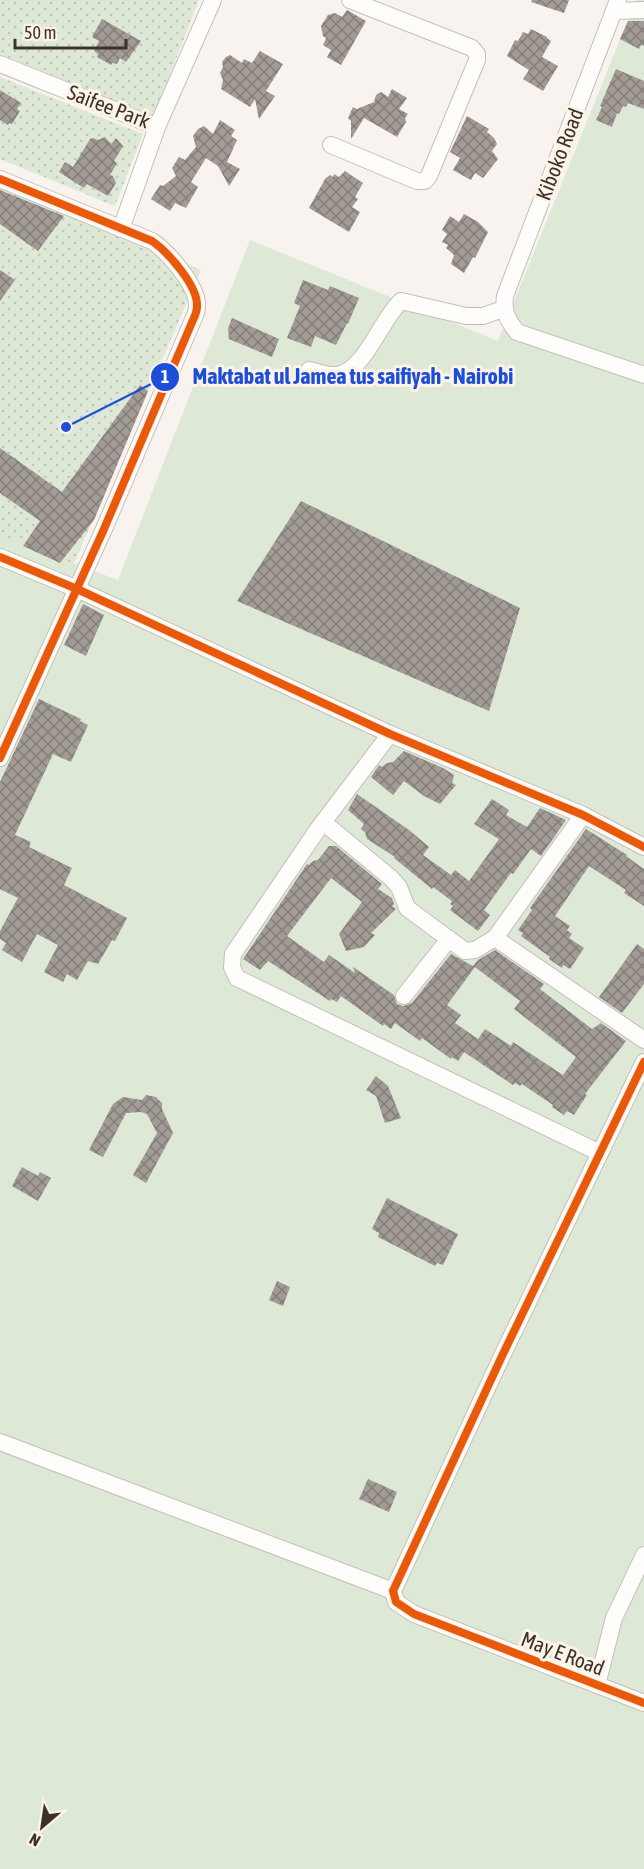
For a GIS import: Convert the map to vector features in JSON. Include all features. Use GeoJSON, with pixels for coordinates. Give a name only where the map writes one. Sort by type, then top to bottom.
{"type":"FeatureCollection","features":[{"type":"Feature","properties":{"kind":"street","name":"Saifee Park"},"geometry":{"type":"LineString","coordinates":[[0,64],[157,127],[213,0]]}},
{"type":"Feature","properties":{"kind":"street"},"geometry":{"type":"LineString","coordinates":[[331,145],[417,181],[425,181],[477,60],[477,54],[472,48],[350,0]]}},
{"type":"Feature","properties":{"kind":"street"},"geometry":{"type":"LineString","coordinates":[[616,5],[644,10]]}},
{"type":"Feature","properties":{"kind":"street","name":"Kiboko Road"},"geometry":{"type":"LineString","coordinates":[[503,309],[505,296],[616,5]]}},
{"type":"Feature","properties":{"kind":"street"},"geometry":{"type":"LineString","coordinates":[[121,229],[157,127]]}},
{"type":"Feature","properties":{"kind":"street"},"geometry":{"type":"LineString","coordinates":[[0,178],[152,241],[166,251],[194,293],[197,307],[194,320],[77,590],[0,758]]}},
{"type":"Feature","properties":{"kind":"street"},"geometry":{"type":"LineString","coordinates":[[309,370],[330,376],[340,375],[352,368],[364,355],[392,309],[401,301],[466,316],[483,316],[503,309],[507,320],[517,332],[644,375]]}},
{"type":"Feature","properties":{"kind":"street"},"geometry":{"type":"LineString","coordinates":[[0,557],[390,734],[583,815],[644,847]]}},
{"type":"Feature","properties":{"kind":"street"},"geometry":{"type":"LineString","coordinates":[[390,734],[323,822],[233,954],[232,967],[237,978],[600,1153]]}},
{"type":"Feature","properties":{"kind":"street"},"geometry":{"type":"LineString","coordinates":[[323,822],[391,878],[399,887],[407,908],[465,951],[476,950],[495,938],[583,815]]}},
{"type":"Feature","properties":{"kind":"street"},"geometry":{"type":"LineString","coordinates":[[495,938],[644,1040]]}},
{"type":"Feature","properties":{"kind":"street"},"geometry":{"type":"LineString","coordinates":[[404,996],[448,939]]}},
{"type":"Feature","properties":{"kind":"street"},"geometry":{"type":"LineString","coordinates":[[0,1442],[393,1591],[644,1062]]}},
{"type":"Feature","properties":{"kind":"street"},"geometry":{"type":"LineString","coordinates":[[597,1685],[614,1618],[644,1556]]}},
{"type":"Feature","properties":{"kind":"street","name":"May E Road"},"geometry":{"type":"LineString","coordinates":[[393,1591],[396,1602],[410,1612],[469,1637],[644,1703]]}},
{"type":"Feature","properties":{"kind":"green space"},"geometry":{"type":"Polygon","coordinates":[[[0,0],[199,0],[153,118],[0,54],[0,0]]]}},
{"type":"Feature","properties":{"kind":"green space"},"geometry":{"type":"Polygon","coordinates":[[[636,0],[644,0],[644,1869],[0,1869],[0,536],[118,580],[250,240],[498,341],[636,0]]]}},
{"type":"Feature","properties":{"kind":"green space"},"geometry":{"type":"Polygon","coordinates":[[[0,77],[143,134],[115,206],[0,159],[0,77]]]}},
{"type":"Feature","properties":{"kind":"green space"},"geometry":{"type":"Polygon","coordinates":[[[0,184],[201,270],[72,568],[0,539],[0,184]]]}},
{"type":"Feature","properties":{"kind":"building"},"geometry":{"type":"Polygon","coordinates":[[[532,0],[569,0],[564,13],[531,2],[532,0]]]}},
{"type":"Feature","properties":{"kind":"building"},"geometry":{"type":"Polygon","coordinates":[[[347,10],[366,21],[341,65],[327,57],[331,50],[323,45],[326,38],[323,36],[321,26],[328,15],[335,13],[342,17],[347,10]]]}},
{"type":"Feature","properties":{"kind":"building"},"geometry":{"type":"Polygon","coordinates":[[[102,19],[141,41],[126,62],[120,58],[117,64],[112,63],[111,65],[97,57],[98,54],[94,51],[99,41],[92,37],[102,19]]]}},
{"type":"Feature","properties":{"kind":"building"},"geometry":{"type":"Polygon","coordinates":[[[628,21],[644,21],[644,46],[641,45],[639,49],[620,39],[628,21]]]}},
{"type":"Feature","properties":{"kind":"building"},"geometry":{"type":"Polygon","coordinates":[[[531,29],[551,41],[542,57],[558,66],[543,91],[523,79],[529,70],[507,56],[515,40],[518,41],[523,32],[528,34],[531,29]]]}},
{"type":"Feature","properties":{"kind":"building"},"geometry":{"type":"Polygon","coordinates":[[[260,51],[283,64],[266,91],[275,96],[259,119],[255,99],[250,107],[221,89],[223,80],[220,73],[223,67],[222,62],[226,57],[230,55],[242,63],[244,59],[252,63],[260,51]]]}},
{"type":"Feature","properties":{"kind":"building"},"geometry":{"type":"Polygon","coordinates":[[[616,69],[644,81],[644,109],[628,103],[626,107],[623,106],[619,114],[617,113],[612,127],[596,120],[616,69]]]}},
{"type":"Feature","properties":{"kind":"building"},"geometry":{"type":"Polygon","coordinates":[[[392,89],[407,98],[399,109],[408,114],[397,137],[364,118],[351,139],[351,121],[348,118],[353,107],[357,109],[374,102],[376,95],[381,92],[388,97],[392,89]]]}},
{"type":"Feature","properties":{"kind":"building"},"geometry":{"type":"Polygon","coordinates":[[[0,90],[21,103],[17,109],[20,111],[12,124],[8,125],[0,120],[0,90]]]}},
{"type":"Feature","properties":{"kind":"building"},"geometry":{"type":"Polygon","coordinates":[[[467,116],[489,129],[487,132],[497,144],[492,151],[498,159],[483,178],[475,173],[471,180],[453,170],[460,158],[450,152],[467,116]]]}},
{"type":"Feature","properties":{"kind":"building"},"geometry":{"type":"Polygon","coordinates":[[[220,120],[235,130],[231,136],[237,140],[227,162],[240,169],[229,186],[218,166],[206,158],[191,182],[198,187],[186,208],[175,203],[170,211],[151,199],[160,185],[163,186],[176,176],[172,168],[179,157],[185,160],[196,147],[193,136],[198,129],[204,126],[213,134],[220,120]]]}},
{"type":"Feature","properties":{"kind":"building"},"geometry":{"type":"Polygon","coordinates":[[[105,137],[111,144],[116,138],[123,146],[114,161],[117,163],[110,175],[116,183],[108,196],[87,184],[84,188],[59,172],[65,162],[73,167],[90,139],[98,140],[105,137]]]}},
{"type":"Feature","properties":{"kind":"building"},"geometry":{"type":"Polygon","coordinates":[[[345,171],[363,183],[355,197],[358,199],[352,207],[360,212],[349,232],[309,208],[325,179],[330,175],[333,177],[334,174],[339,177],[345,171]]]}},
{"type":"Feature","properties":{"kind":"building"},"geometry":{"type":"Polygon","coordinates":[[[0,190],[64,216],[38,251],[0,224],[0,190]]]}},
{"type":"Feature","properties":{"kind":"building"},"geometry":{"type":"Polygon","coordinates":[[[464,214],[478,222],[488,232],[475,258],[473,257],[464,273],[451,264],[454,255],[446,248],[448,245],[442,242],[447,234],[442,230],[450,216],[459,222],[464,214]]]}},
{"type":"Feature","properties":{"kind":"building"},"geometry":{"type":"Polygon","coordinates":[[[0,270],[15,280],[0,301],[0,270]]]}},
{"type":"Feature","properties":{"kind":"building"},"geometry":{"type":"Polygon","coordinates":[[[303,280],[328,290],[330,286],[359,298],[336,345],[315,336],[311,347],[287,338],[300,306],[294,303],[303,280]]]}},
{"type":"Feature","properties":{"kind":"building"},"geometry":{"type":"Polygon","coordinates":[[[232,318],[279,339],[272,357],[229,339],[228,329],[232,318]]]}},
{"type":"Feature","properties":{"kind":"building"},"geometry":{"type":"Polygon","coordinates":[[[140,385],[148,391],[94,520],[60,563],[23,546],[40,521],[0,493],[0,448],[62,492],[140,385]]]}},
{"type":"Feature","properties":{"kind":"building"},"geometry":{"type":"Polygon","coordinates":[[[301,501],[520,608],[489,711],[237,601],[301,501]]]}},
{"type":"Feature","properties":{"kind":"building"},"geometry":{"type":"Polygon","coordinates":[[[83,604],[104,615],[86,656],[64,645],[83,604]]]}},
{"type":"Feature","properties":{"kind":"building"},"geometry":{"type":"Polygon","coordinates":[[[39,699],[81,719],[80,721],[88,725],[71,762],[53,754],[15,835],[31,842],[29,847],[72,868],[64,885],[127,918],[115,941],[112,940],[98,964],[88,961],[77,980],[67,974],[63,982],[44,972],[58,945],[37,934],[22,962],[2,950],[6,943],[0,939],[0,931],[18,898],[0,889],[0,782],[39,699]]]}},
{"type":"Feature","properties":{"kind":"building"},"geometry":{"type":"Polygon","coordinates":[[[404,751],[454,775],[452,783],[456,785],[440,804],[424,796],[404,781],[393,795],[371,777],[379,765],[382,767],[393,762],[404,751]]]}},
{"type":"Feature","properties":{"kind":"building"},"geometry":{"type":"Polygon","coordinates":[[[357,794],[409,830],[429,847],[423,855],[451,875],[455,870],[469,881],[499,839],[474,824],[492,799],[509,810],[506,815],[527,827],[540,808],[566,820],[541,856],[531,849],[513,874],[511,873],[484,910],[490,915],[478,931],[450,910],[453,906],[450,904],[452,901],[433,887],[432,889],[395,857],[367,839],[365,832],[361,829],[364,824],[348,810],[357,794]]]}},
{"type":"Feature","properties":{"kind":"building"},"geometry":{"type":"Polygon","coordinates":[[[586,829],[627,855],[644,869],[644,906],[624,893],[626,890],[589,866],[555,916],[570,926],[567,930],[572,934],[569,938],[584,948],[570,969],[563,965],[562,968],[521,936],[523,933],[518,930],[532,910],[530,908],[586,829]]]}},
{"type":"Feature","properties":{"kind":"building"},"geometry":{"type":"Polygon","coordinates":[[[329,846],[336,846],[382,884],[378,889],[392,898],[394,904],[392,906],[396,909],[371,933],[375,935],[364,947],[346,951],[339,934],[362,902],[331,878],[287,936],[324,962],[329,955],[355,973],[353,967],[394,995],[397,1004],[403,1006],[412,1003],[451,954],[473,966],[478,960],[495,950],[544,984],[540,989],[592,1029],[601,1023],[626,1041],[585,1094],[587,1095],[574,1115],[567,1111],[564,1115],[522,1084],[513,1085],[464,1052],[458,1061],[452,1057],[451,1059],[422,1038],[420,1041],[395,1023],[391,1029],[384,1024],[383,1026],[341,996],[337,1002],[331,999],[330,1001],[268,961],[260,970],[243,959],[307,864],[318,860],[329,846]],[[475,967],[447,1005],[461,1015],[455,1023],[478,1039],[485,1029],[511,1046],[513,1042],[563,1075],[576,1057],[514,1009],[520,1001],[475,967]]]}},
{"type":"Feature","properties":{"kind":"building"},"geometry":{"type":"Polygon","coordinates":[[[637,944],[644,949],[644,984],[622,1013],[599,997],[637,944]]]}},
{"type":"Feature","properties":{"kind":"building"},"geometry":{"type":"Polygon","coordinates":[[[376,1076],[388,1086],[401,1118],[385,1123],[376,1096],[366,1090],[376,1076]]]}},
{"type":"Feature","properties":{"kind":"building"},"geometry":{"type":"Polygon","coordinates":[[[146,1095],[156,1097],[162,1103],[162,1109],[173,1133],[146,1183],[133,1175],[157,1133],[147,1114],[126,1113],[103,1157],[89,1150],[113,1104],[123,1097],[142,1100],[146,1095]]]}},
{"type":"Feature","properties":{"kind":"building"},"geometry":{"type":"Polygon","coordinates":[[[22,1167],[38,1176],[40,1172],[51,1178],[38,1201],[12,1186],[22,1167]]]}},
{"type":"Feature","properties":{"kind":"building"},"geometry":{"type":"Polygon","coordinates":[[[387,1198],[458,1234],[443,1265],[437,1263],[435,1266],[378,1237],[379,1233],[372,1229],[387,1198]]]}},
{"type":"Feature","properties":{"kind":"building"},"geometry":{"type":"Polygon","coordinates":[[[277,1281],[290,1287],[283,1306],[269,1300],[277,1281]]]}},
{"type":"Feature","properties":{"kind":"building"},"geometry":{"type":"Polygon","coordinates":[[[368,1479],[397,1492],[389,1512],[359,1499],[368,1479]]]}},
{"type":"Feature","properties":{"kind":"cycle path"},"geometry":{"type":"LineString","coordinates":[[0,179],[152,241],[174,261],[193,289],[197,306],[104,529],[0,758]]}},
{"type":"Feature","properties":{"kind":"cycle path"},"geometry":{"type":"LineString","coordinates":[[0,557],[77,589],[390,734],[583,815],[644,847]]}},
{"type":"Feature","properties":{"kind":"cycle path"},"geometry":{"type":"LineString","coordinates":[[644,1062],[502,1356],[393,1591],[396,1602],[414,1614],[644,1703]]}},
{"type":"Feature","properties":{"kind":"place","name":"Maktabat ul Jamea tus saifiyah - Nairobi"},"geometry":{"type":"Point","coordinates":[66,427]}}]}
